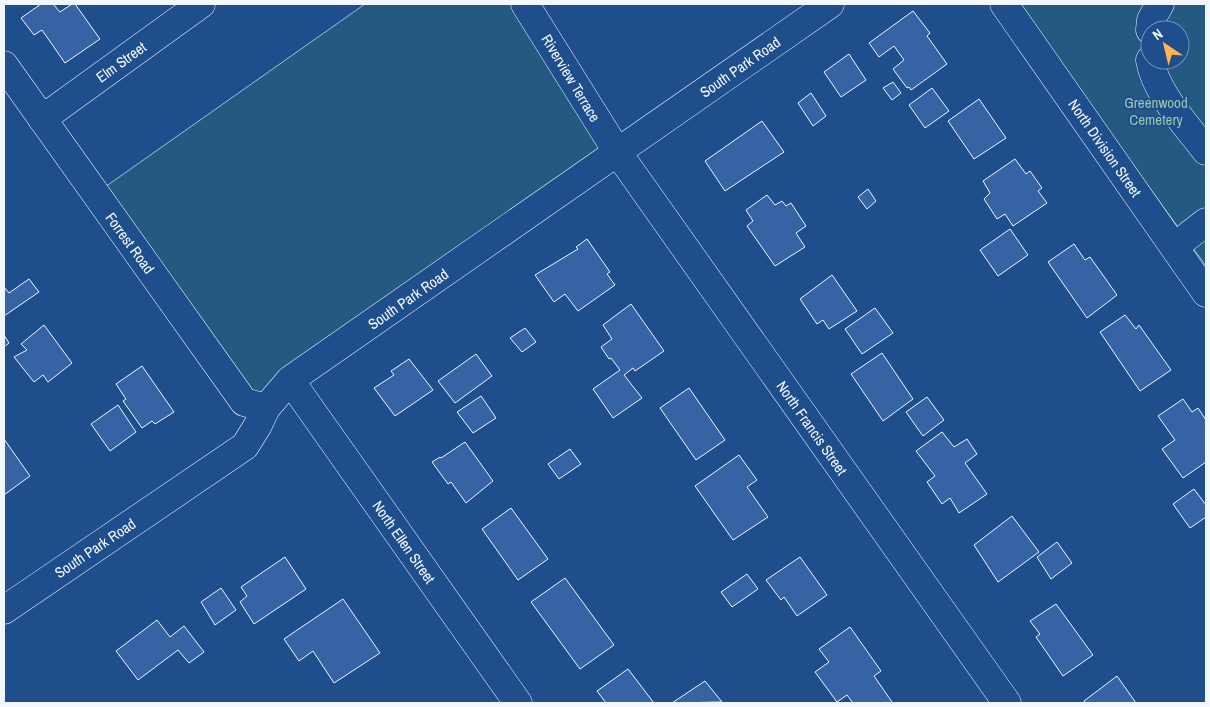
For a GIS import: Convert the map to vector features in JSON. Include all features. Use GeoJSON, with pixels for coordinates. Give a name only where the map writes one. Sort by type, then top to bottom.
{"type":"FeatureCollection","features":[{"type":"Feature","properties":{"kind":"street","name":"Elm Street"},"geometry":{"type":"LineString","coordinates":[[42,119],[201,4]]}},
{"type":"Feature","properties":{"kind":"street","name":"Riverview Terrace"},"geometry":{"type":"LineString","coordinates":[[524,4],[618,153]]}},
{"type":"Feature","properties":{"kind":"street","name":"South Park Road"},"geometry":{"type":"LineString","coordinates":[[4,610],[245,446],[266,408],[290,380],[830,4]]}},
{"type":"Feature","properties":{"kind":"street","name":"North Division Street"},"geometry":{"type":"LineString","coordinates":[[1004,4],[1206,293]]}},
{"type":"Feature","properties":{"kind":"street"},"geometry":{"type":"LineString","coordinates":[[1151,20],[1160,4]]}},
{"type":"Feature","properties":{"kind":"street","name":"Forrest Road"},"geometry":{"type":"LineString","coordinates":[[4,65],[244,402],[266,408]]}},
{"type":"Feature","properties":{"kind":"street"},"geometry":{"type":"LineString","coordinates":[[1152,70],[1172,107],[1206,151]]}},
{"type":"Feature","properties":{"kind":"street","name":"North Francis Street"},"geometry":{"type":"LineString","coordinates":[[618,153],[1006,703]]}},
{"type":"Feature","properties":{"kind":"street"},"geometry":{"type":"LineString","coordinates":[[1174,247],[1206,222]]}},
{"type":"Feature","properties":{"kind":"street","name":"North Ellen Street"},"geometry":{"type":"LineString","coordinates":[[290,380],[518,703]]}},
{"type":"Feature","properties":{"kind":"green space"},"geometry":{"type":"Polygon","coordinates":[[[365,4],[519,4],[618,153],[266,408],[95,194],[365,4]]]}},
{"type":"Feature","properties":{"kind":"green space","name":"Greenwood Cemetery"},"geometry":{"type":"Polygon","coordinates":[[[1017,4],[1206,4],[1206,266],[1017,4]]]}},
{"type":"Feature","properties":{"kind":"building"},"geometry":{"type":"Polygon","coordinates":[[[41,4],[53,4],[60,12],[75,4],[100,39],[65,63],[42,30],[34,35],[21,18],[41,4]]]}},
{"type":"Feature","properties":{"kind":"building"},"geometry":{"type":"Polygon","coordinates":[[[913,11],[930,33],[927,36],[947,64],[911,90],[909,87],[907,88],[893,69],[904,60],[894,46],[879,57],[869,43],[913,11]]]}},
{"type":"Feature","properties":{"kind":"building"},"geometry":{"type":"Polygon","coordinates":[[[849,54],[866,80],[841,97],[824,72],[849,54]]]}},
{"type":"Feature","properties":{"kind":"building"},"geometry":{"type":"Polygon","coordinates":[[[893,82],[901,93],[892,100],[883,88],[893,82]]]}},
{"type":"Feature","properties":{"kind":"building"},"geometry":{"type":"Polygon","coordinates":[[[932,88],[949,111],[925,128],[909,105],[932,88]]]}},
{"type":"Feature","properties":{"kind":"building"},"geometry":{"type":"Polygon","coordinates":[[[811,93],[826,116],[813,126],[798,103],[811,93]]]}},
{"type":"Feature","properties":{"kind":"building"},"geometry":{"type":"Polygon","coordinates":[[[979,99],[1006,138],[974,159],[948,121],[979,99]]]}},
{"type":"Feature","properties":{"kind":"building"},"geometry":{"type":"Polygon","coordinates":[[[762,121],[784,152],[725,191],[705,161],[762,121]]]}},
{"type":"Feature","properties":{"kind":"building"},"geometry":{"type":"Polygon","coordinates":[[[1015,159],[1026,174],[1030,171],[1042,188],[1038,191],[1047,203],[1013,226],[1005,214],[997,219],[984,199],[990,193],[983,181],[1015,159]]]}},
{"type":"Feature","properties":{"kind":"building"},"geometry":{"type":"Polygon","coordinates":[[[868,189],[876,201],[867,209],[858,197],[868,189]]]}},
{"type":"Feature","properties":{"kind":"building"},"geometry":{"type":"Polygon","coordinates":[[[767,195],[775,205],[782,201],[786,206],[791,203],[806,226],[796,233],[805,247],[775,266],[747,226],[753,221],[746,210],[767,195]]]}},
{"type":"Feature","properties":{"kind":"building"},"geometry":{"type":"Polygon","coordinates":[[[1010,229],[1028,255],[998,276],[980,250],[1010,229]]]}},
{"type":"Feature","properties":{"kind":"building"},"geometry":{"type":"Polygon","coordinates":[[[587,239],[610,272],[607,274],[615,285],[578,311],[565,294],[554,302],[535,275],[578,249],[576,247],[587,239]]]}},
{"type":"Feature","properties":{"kind":"building"},"geometry":{"type":"Polygon","coordinates":[[[1074,244],[1085,260],[1090,257],[1117,295],[1087,318],[1048,262],[1074,244]]]}},
{"type":"Feature","properties":{"kind":"building"},"geometry":{"type":"Polygon","coordinates":[[[832,275],[857,311],[829,329],[823,320],[817,324],[800,299],[832,275]]]}},
{"type":"Feature","properties":{"kind":"building"},"geometry":{"type":"Polygon","coordinates":[[[29,279],[39,292],[4,316],[4,287],[9,293],[29,279]]]}},
{"type":"Feature","properties":{"kind":"building"},"geometry":{"type":"Polygon","coordinates":[[[631,304],[664,351],[635,371],[633,368],[624,375],[642,398],[613,418],[593,389],[620,370],[601,347],[612,339],[603,325],[631,304]]]}},
{"type":"Feature","properties":{"kind":"building"},"geometry":{"type":"Polygon","coordinates":[[[875,308],[893,333],[862,354],[845,329],[875,308]]]}},
{"type":"Feature","properties":{"kind":"building"},"geometry":{"type":"Polygon","coordinates":[[[1125,315],[1136,329],[1139,325],[1171,370],[1140,391],[1100,332],[1125,315]]]}},
{"type":"Feature","properties":{"kind":"building"},"geometry":{"type":"Polygon","coordinates":[[[44,325],[72,363],[48,382],[43,375],[34,382],[14,357],[27,350],[21,344],[44,325]]]}},
{"type":"Feature","properties":{"kind":"building"},"geometry":{"type":"Polygon","coordinates":[[[525,328],[536,342],[522,352],[510,338],[525,328]]]}},
{"type":"Feature","properties":{"kind":"building"},"geometry":{"type":"Polygon","coordinates":[[[4,335],[9,343],[4,347],[4,335]]]}},
{"type":"Feature","properties":{"kind":"building"},"geometry":{"type":"Polygon","coordinates":[[[882,353],[913,399],[883,421],[851,374],[882,353]]]}},
{"type":"Feature","properties":{"kind":"building"},"geometry":{"type":"Polygon","coordinates":[[[476,354],[492,376],[455,403],[438,381],[476,354]]]}},
{"type":"Feature","properties":{"kind":"building"},"geometry":{"type":"Polygon","coordinates":[[[409,359],[433,390],[395,416],[374,388],[394,375],[391,371],[409,359]]]}},
{"type":"Feature","properties":{"kind":"building"},"geometry":{"type":"Polygon","coordinates":[[[142,366],[174,412],[155,424],[152,421],[142,428],[123,401],[126,399],[116,384],[142,366]]]}},
{"type":"Feature","properties":{"kind":"building"},"geometry":{"type":"Polygon","coordinates":[[[689,388],[725,440],[696,460],[660,408],[689,388]]]}},
{"type":"Feature","properties":{"kind":"building"},"geometry":{"type":"Polygon","coordinates":[[[481,396],[496,418],[473,433],[457,412],[481,396]]]}},
{"type":"Feature","properties":{"kind":"building"},"geometry":{"type":"Polygon","coordinates":[[[927,397],[944,420],[923,436],[906,412],[927,397]]]}},
{"type":"Feature","properties":{"kind":"building"},"geometry":{"type":"Polygon","coordinates":[[[1183,399],[1192,412],[1198,408],[1206,420],[1206,462],[1183,478],[1162,449],[1175,440],[1158,416],[1183,399]]]}},
{"type":"Feature","properties":{"kind":"building"},"geometry":{"type":"Polygon","coordinates":[[[118,405],[136,432],[110,451],[91,424],[118,405]]]}},
{"type":"Feature","properties":{"kind":"building"},"geometry":{"type":"Polygon","coordinates":[[[942,432],[954,447],[967,439],[977,454],[965,463],[987,494],[959,513],[950,498],[942,504],[927,482],[935,476],[916,451],[942,432]]]}},
{"type":"Feature","properties":{"kind":"building"},"geometry":{"type":"Polygon","coordinates":[[[4,439],[30,476],[4,495],[4,439]]]}},
{"type":"Feature","properties":{"kind":"building"},"geometry":{"type":"Polygon","coordinates":[[[465,442],[493,481],[466,503],[451,482],[448,484],[432,462],[465,442]]]}},
{"type":"Feature","properties":{"kind":"building"},"geometry":{"type":"Polygon","coordinates":[[[570,449],[581,464],[559,479],[548,464],[570,449]]]}},
{"type":"Feature","properties":{"kind":"building"},"geometry":{"type":"Polygon","coordinates":[[[739,455],[757,480],[747,487],[768,517],[733,540],[695,486],[739,455]]]}},
{"type":"Feature","properties":{"kind":"building"},"geometry":{"type":"Polygon","coordinates":[[[1194,489],[1206,505],[1206,517],[1190,528],[1173,504],[1194,489]]]}},
{"type":"Feature","properties":{"kind":"building"},"geometry":{"type":"Polygon","coordinates":[[[511,508],[548,559],[518,580],[482,529],[511,508]]]}},
{"type":"Feature","properties":{"kind":"building"},"geometry":{"type":"Polygon","coordinates":[[[1012,516],[1039,552],[998,582],[974,545],[1012,516]]]}},
{"type":"Feature","properties":{"kind":"building"},"geometry":{"type":"Polygon","coordinates":[[[1057,542],[1072,563],[1051,579],[1037,557],[1057,542]]]}},
{"type":"Feature","properties":{"kind":"building"},"geometry":{"type":"Polygon","coordinates":[[[285,557],[306,589],[254,624],[240,602],[247,596],[241,587],[285,557]]]}},
{"type":"Feature","properties":{"kind":"building"},"geometry":{"type":"Polygon","coordinates":[[[800,557],[827,595],[797,616],[784,597],[781,600],[766,580],[800,557]]]}},
{"type":"Feature","properties":{"kind":"building"},"geometry":{"type":"Polygon","coordinates":[[[747,574],[758,589],[732,607],[721,592],[747,574]]]}},
{"type":"Feature","properties":{"kind":"building"},"geometry":{"type":"Polygon","coordinates":[[[565,578],[614,645],[580,669],[531,602],[565,578]]]}},
{"type":"Feature","properties":{"kind":"building"},"geometry":{"type":"Polygon","coordinates":[[[221,588],[236,610],[215,625],[201,602],[221,588]]]}},
{"type":"Feature","properties":{"kind":"building"},"geometry":{"type":"Polygon","coordinates":[[[343,599],[380,653],[334,683],[313,651],[299,661],[284,639],[343,599]]]}},
{"type":"Feature","properties":{"kind":"building"},"geometry":{"type":"Polygon","coordinates":[[[1056,604],[1093,655],[1063,676],[1036,637],[1040,634],[1030,621],[1056,604]]]}},
{"type":"Feature","properties":{"kind":"building"},"geometry":{"type":"Polygon","coordinates":[[[157,620],[170,637],[184,626],[204,652],[189,663],[178,650],[138,680],[116,651],[157,620]]]}},
{"type":"Feature","properties":{"kind":"building"},"geometry":{"type":"Polygon","coordinates":[[[850,627],[881,671],[874,676],[892,702],[853,703],[847,695],[837,702],[815,672],[829,662],[819,649],[850,627]]]}},
{"type":"Feature","properties":{"kind":"building"},"geometry":{"type":"Polygon","coordinates":[[[628,669],[654,703],[606,703],[597,691],[628,669]]]}},
{"type":"Feature","properties":{"kind":"building"},"geometry":{"type":"Polygon","coordinates":[[[1117,676],[1136,703],[1085,703],[1084,701],[1117,676]]]}},
{"type":"Feature","properties":{"kind":"building"},"geometry":{"type":"Polygon","coordinates":[[[705,681],[722,702],[672,703],[705,681]]]}}]}
